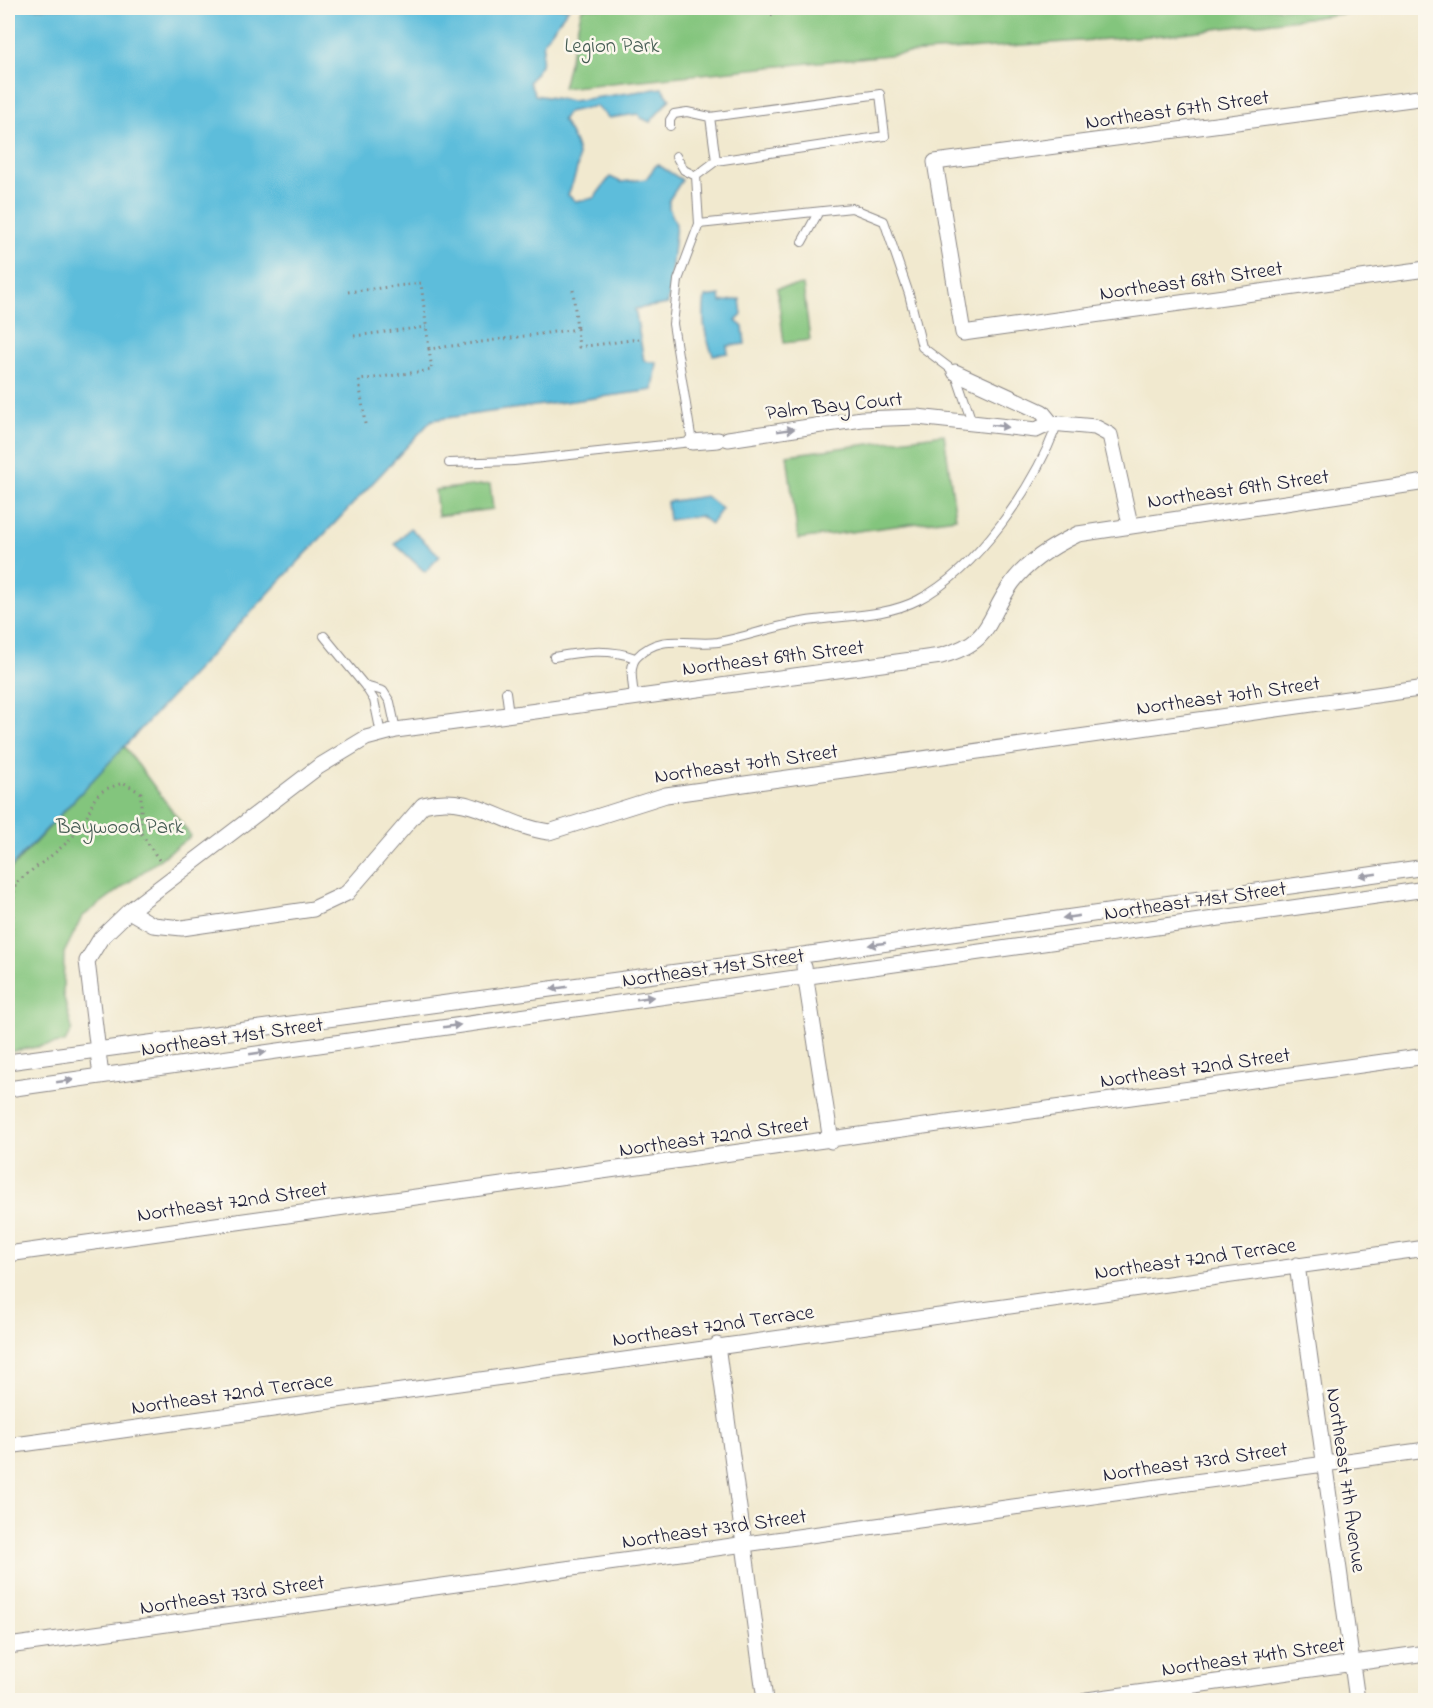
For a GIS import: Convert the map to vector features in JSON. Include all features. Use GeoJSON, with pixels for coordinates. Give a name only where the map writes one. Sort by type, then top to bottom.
{"type":"FeatureCollection","features":[{"type":"Feature","properties":{"kind":"street","name":"Northeast 67th Street"},"geometry":{"type":"LineString","coordinates":[[963,333],[935,162],[1425,97]]}},
{"type":"Feature","properties":{"kind":"street","name":"Northeast 68th Street"},"geometry":{"type":"LineString","coordinates":[[963,333],[1425,269]]}},
{"type":"Feature","properties":{"kind":"street"},"geometry":{"type":"LineString","coordinates":[[956,372],[1042,412],[1054,424]]}},
{"type":"Feature","properties":{"kind":"street","name":"Palm Bay Court"},"geometry":{"type":"LineString","coordinates":[[692,442],[723,440],[862,419],[917,417],[1036,430],[1054,424],[1095,427],[1110,435],[1130,525]]}},
{"type":"Feature","properties":{"kind":"street","name":"Northeast 69th Street"},"geometry":{"type":"LineString","coordinates":[[101,1076],[87,961],[101,938],[129,911],[318,767],[366,738],[388,732],[634,696],[942,656],[973,644],[986,632],[1012,584],[1047,551],[1078,534],[1425,482]]}},
{"type":"Feature","properties":{"kind":"street","name":"Northeast 70th Street"},"geometry":{"type":"LineString","coordinates":[[129,911],[153,925],[183,928],[313,909],[347,892],[423,805],[440,800],[476,805],[537,831],[549,832],[666,795],[1425,688]]}},
{"type":"Feature","properties":{"kind":"street","name":"Northeast 71st Street"},"geometry":{"type":"LineString","coordinates":[[8,1062],[803,955],[1425,867]]}},
{"type":"Feature","properties":{"kind":"street","name":"Northeast 71st Street"},"geometry":{"type":"LineString","coordinates":[[8,1089],[1425,889]]}},
{"type":"Feature","properties":{"kind":"street"},"geometry":{"type":"LineString","coordinates":[[803,955],[831,1141]]}},
{"type":"Feature","properties":{"kind":"street","name":"Northeast 72nd Street"},"geometry":{"type":"LineString","coordinates":[[8,1254],[831,1141],[1425,1056]]}},
{"type":"Feature","properties":{"kind":"street","name":"Northeast 72nd Terrace"},"geometry":{"type":"LineString","coordinates":[[8,1446],[717,1345],[1425,1248]]}},
{"type":"Feature","properties":{"kind":"street","name":"Northeast 7th Avenue"},"geometry":{"type":"LineString","coordinates":[[1297,1265],[1357,1701]]}},
{"type":"Feature","properties":{"kind":"street"},"geometry":{"type":"LineString","coordinates":[[717,1345],[765,1701]]}},
{"type":"Feature","properties":{"kind":"street","name":"Northeast 73rd Street"},"geometry":{"type":"LineString","coordinates":[[8,1647],[1425,1450]]}},
{"type":"Feature","properties":{"kind":"street","name":"Northeast 74th Street"},"geometry":{"type":"LineString","coordinates":[[1087,1701],[1425,1653]]}},
{"type":"Feature","properties":{"kind":"lane"},"geometry":{"type":"LineString","coordinates":[[670,126],[670,120],[674,114],[687,112],[710,117],[880,94],[885,136],[716,161],[696,176]]}},
{"type":"Feature","properties":{"kind":"lane"},"geometry":{"type":"LineString","coordinates":[[710,117],[716,161]]}},
{"type":"Feature","properties":{"kind":"lane"},"geometry":{"type":"LineString","coordinates":[[676,156],[684,170],[696,176]]}},
{"type":"Feature","properties":{"kind":"lane"},"geometry":{"type":"LineString","coordinates":[[449,462],[514,461],[692,442],[673,324],[678,280],[699,224],[696,176]]}},
{"type":"Feature","properties":{"kind":"lane"},"geometry":{"type":"LineString","coordinates":[[699,224],[852,208],[884,220],[909,294],[922,347],[956,372],[972,422]]}},
{"type":"Feature","properties":{"kind":"lane"},"geometry":{"type":"LineString","coordinates":[[802,242],[818,213]]}},
{"type":"Feature","properties":{"kind":"lane"},"geometry":{"type":"LineString","coordinates":[[634,696],[631,673],[635,658],[659,642],[718,642],[801,622],[871,614],[917,600],[953,577],[1001,524],[1047,453],[1054,424]]}},
{"type":"Feature","properties":{"kind":"lane"},"geometry":{"type":"LineString","coordinates":[[324,636],[374,699],[388,732]]}},
{"type":"Feature","properties":{"kind":"lane"},"geometry":{"type":"LineString","coordinates":[[554,657],[575,653],[620,652],[635,658]]}},
{"type":"Feature","properties":{"kind":"lane"},"geometry":{"type":"LineString","coordinates":[[365,686],[383,691],[390,702],[388,732]]}},
{"type":"Feature","properties":{"kind":"lane"},"geometry":{"type":"LineString","coordinates":[[506,692],[509,714]]}},
{"type":"Feature","properties":{"kind":"path"},"geometry":{"type":"LineString","coordinates":[[771,15],[775,15],[779,8]]}},
{"type":"Feature","properties":{"kind":"path"},"geometry":{"type":"LineString","coordinates":[[348,292],[421,283],[432,370],[359,380],[364,424]]}},
{"type":"Feature","properties":{"kind":"path"},"geometry":{"type":"LineString","coordinates":[[573,290],[579,347],[639,339]]}},
{"type":"Feature","properties":{"kind":"path"},"geometry":{"type":"LineString","coordinates":[[354,336],[426,327]]}},
{"type":"Feature","properties":{"kind":"path"},"geometry":{"type":"LineString","coordinates":[[429,349],[577,329]]}},
{"type":"Feature","properties":{"kind":"path"},"geometry":{"type":"LineString","coordinates":[[8,945],[11,943],[15,884],[80,829],[92,799],[112,786],[124,783],[141,793],[141,833],[159,860]]}},
{"type":"Feature","properties":{"kind":"green space","name":"Legion Park"},"geometry":{"type":"Polygon","coordinates":[[[582,8],[1390,8],[1165,35],[909,53],[563,88],[582,8]]]}},
{"type":"Feature","properties":{"kind":"green space"},"geometry":{"type":"Polygon","coordinates":[[[803,285],[810,340],[784,343],[777,288],[803,285]]]}},
{"type":"Feature","properties":{"kind":"green space"},"geometry":{"type":"Polygon","coordinates":[[[944,434],[956,518],[798,539],[787,455],[944,434]]]}},
{"type":"Feature","properties":{"kind":"green space"},"geometry":{"type":"Polygon","coordinates":[[[490,484],[493,509],[438,516],[435,490],[490,484]]]}},
{"type":"Feature","properties":{"kind":"green space","name":"Baywood Park"},"geometry":{"type":"Polygon","coordinates":[[[124,746],[191,836],[82,917],[64,953],[63,994],[72,1029],[65,1042],[8,1052],[8,872],[124,746]]]}},
{"type":"Feature","properties":{"kind":"water"},"geometry":{"type":"Polygon","coordinates":[[[8,8],[569,8],[544,41],[541,65],[529,82],[535,95],[572,101],[662,88],[670,99],[650,122],[638,114],[609,118],[596,106],[568,112],[562,120],[577,149],[578,165],[568,195],[576,201],[594,198],[610,177],[621,182],[646,179],[657,164],[682,180],[669,200],[669,208],[676,224],[668,304],[635,309],[644,361],[657,363],[653,390],[432,420],[8,870],[8,8]]]}},
{"type":"Feature","properties":{"kind":"water"},"geometry":{"type":"Polygon","coordinates":[[[720,295],[721,302],[740,299],[742,315],[736,321],[743,327],[745,344],[727,346],[728,353],[713,355],[704,326],[705,297],[720,295]]]}},
{"type":"Feature","properties":{"kind":"water"},"geometry":{"type":"Polygon","coordinates":[[[706,496],[722,509],[711,524],[700,516],[669,520],[667,502],[706,496]]]}},
{"type":"Feature","properties":{"kind":"water"},"geometry":{"type":"Polygon","coordinates":[[[410,528],[440,556],[425,572],[395,544],[410,528]]]}}]}
